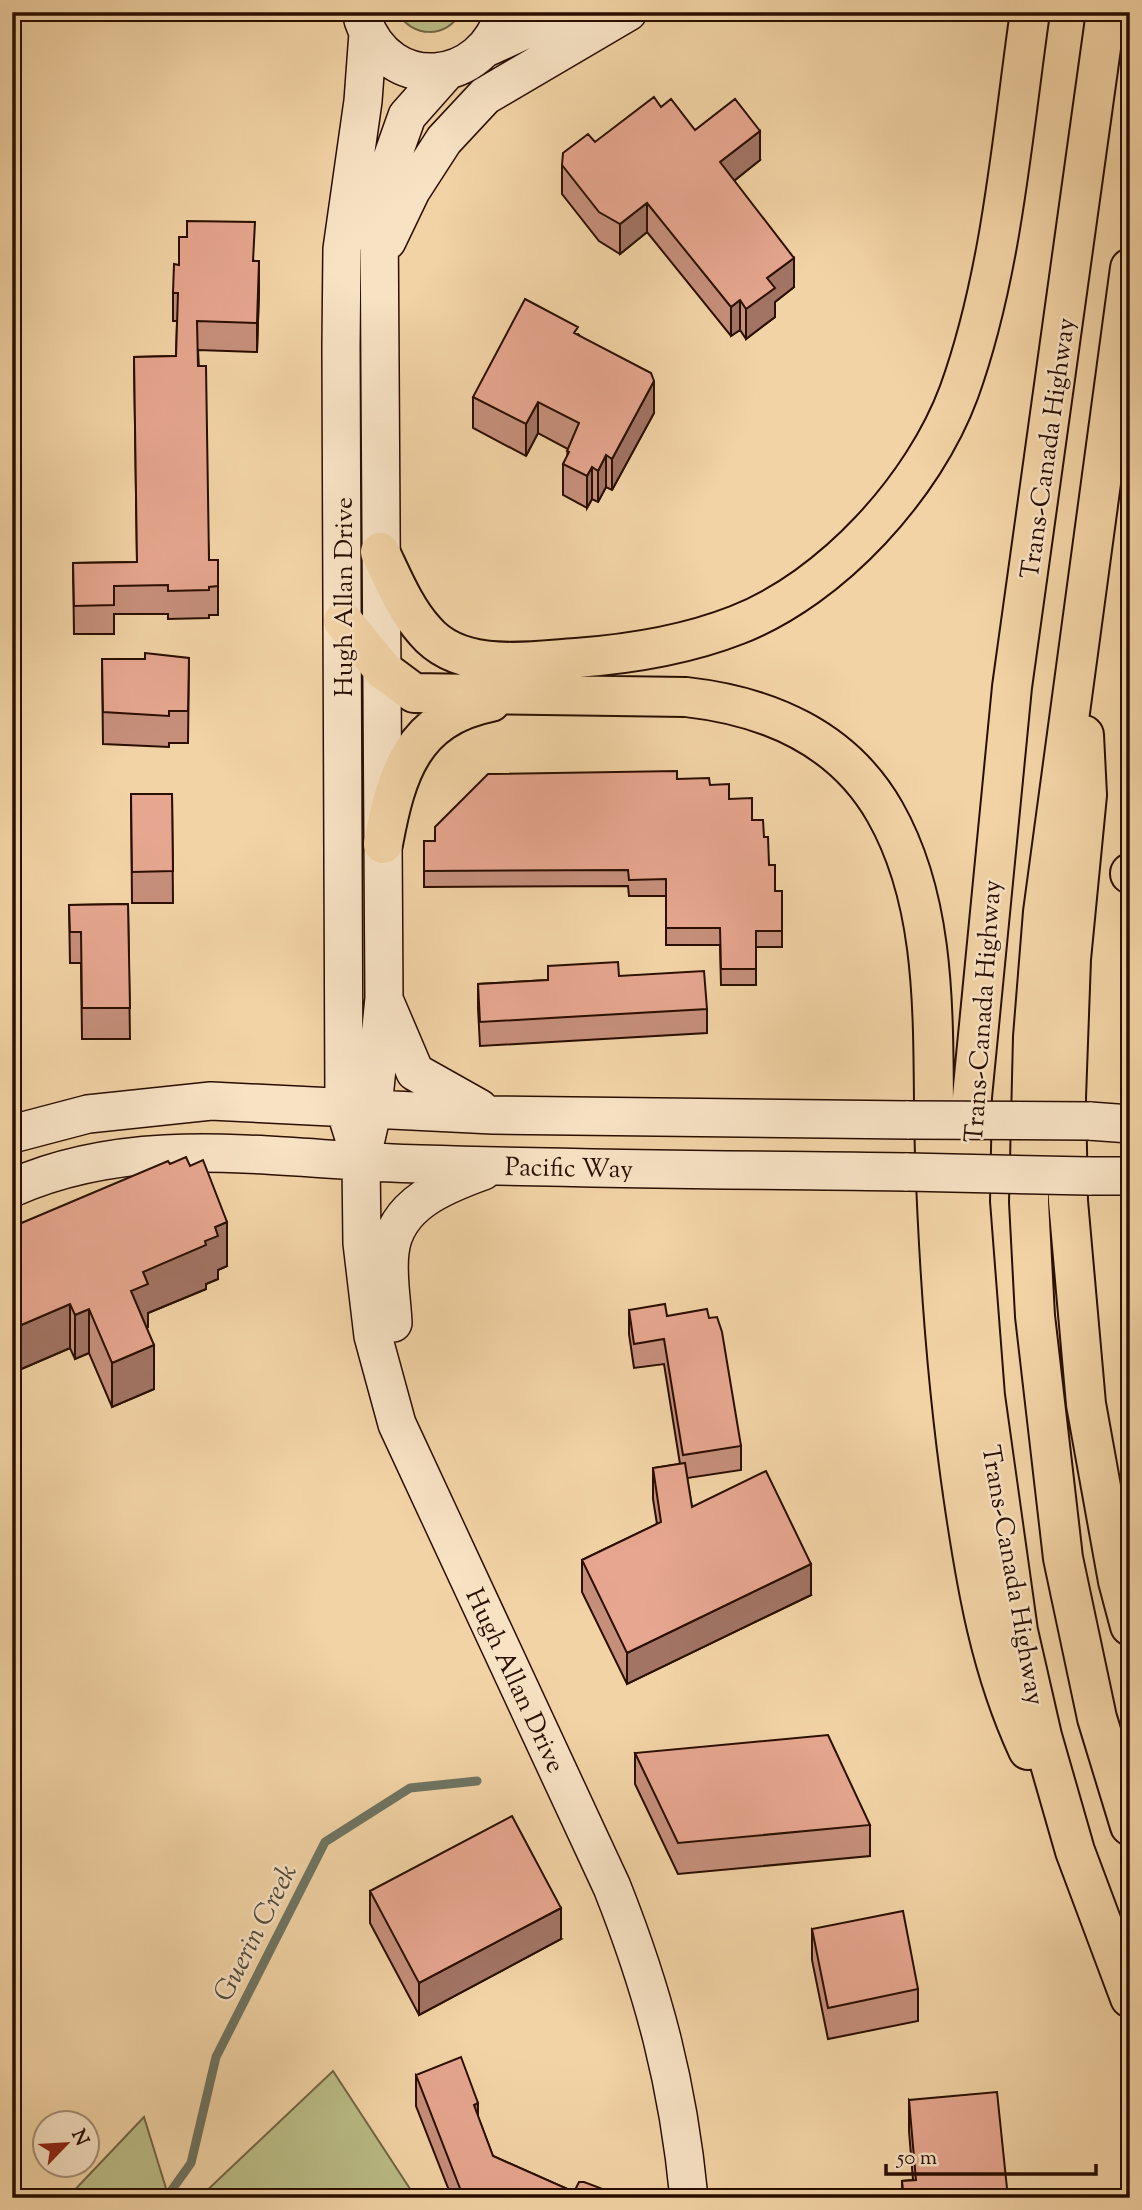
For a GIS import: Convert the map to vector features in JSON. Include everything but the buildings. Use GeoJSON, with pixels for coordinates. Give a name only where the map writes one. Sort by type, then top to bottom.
{"type":"FeatureCollection","features":[{"type":"Feature","properties":{"kind":"highway"},"geometry":{"type":"LineString","coordinates":[[380,552],[399,590],[426,633],[446,647],[478,660],[579,657],[692,641],[739,625],[778,606],[812,582],[877,524],[895,502],[939,438],[958,394],[971,353],[998,234],[1030,12]]}},
{"type":"Feature","properties":{"kind":"highway","name":"Trans-Canada Highway"},"geometry":{"type":"LineString","coordinates":[[1106,12],[1012,687],[972,1097],[970,1189],[985,1396],[1016,1618],[1042,1736],[1075,1851],[1130,1998]]}},
{"type":"Feature","properties":{"kind":"highway","name":"Trans-Canada Highway"},"geometry":{"type":"LineString","coordinates":[[1130,268],[1043,912],[1033,1037],[1029,1202],[1037,1329],[1063,1558],[1097,1718],[1130,1826]]}},
{"type":"Feature","properties":{"kind":"highway"},"geometry":{"type":"LineString","coordinates":[[343,621],[383,670],[414,692],[686,697],[720,701],[768,714],[799,727],[850,765],[884,811],[901,844],[921,910],[930,981],[940,1283],[952,1419],[985,1625],[1006,1702],[1075,1851]]}},
{"type":"Feature","properties":{"kind":"highway"},"geometry":{"type":"LineString","coordinates":[[1079,634],[1087,795],[1071,959],[1066,1098],[1068,1201],[1086,1404],[1118,1581],[1130,1626]]}},
{"type":"Feature","properties":{"kind":"highway"},"geometry":{"type":"LineString","coordinates":[[383,844],[399,775],[425,733],[469,706],[520,696]]}},
{"type":"Feature","properties":{"kind":"main road"},"geometry":{"type":"LineString","coordinates":[[488,47],[499,29],[504,12]]}},
{"type":"Feature","properties":{"kind":"main road"},"geometry":{"type":"LineString","coordinates":[[364,22],[382,51],[400,65],[423,72],[446,72],[469,63],[488,47],[564,12]]}},
{"type":"Feature","properties":{"kind":"main road"},"geometry":{"type":"LineString","coordinates":[[379,257],[411,191],[444,140],[485,96],[628,12]]}},
{"type":"Feature","properties":{"kind":"main road","name":"Hugh Allan Drive"},"geometry":{"type":"LineString","coordinates":[[364,22],[363,101],[342,249],[343,621],[358,1107],[366,1286],[373,1336],[397,1424],[612,1887],[641,1960],[664,2038],[682,2124],[689,2198]]}},
{"type":"Feature","properties":{"kind":"main road","name":"Hugh Allan Drive"},"geometry":{"type":"LineString","coordinates":[[358,1107],[384,998],[379,210],[407,116],[446,72]]}},
{"type":"Feature","properties":{"kind":"main road"},"geometry":{"type":"LineString","coordinates":[[384,998],[415,1072],[493,1115]]}},
{"type":"Feature","properties":{"kind":"main road","name":"Pacific Way"},"geometry":{"type":"LineString","coordinates":[[12,1134],[88,1114],[149,1105],[211,1101],[493,1115],[1130,1124]]}},
{"type":"Feature","properties":{"kind":"main road","name":"Pacific Way"},"geometry":{"type":"LineString","coordinates":[[12,1188],[99,1162],[150,1156],[255,1153],[361,1161],[497,1166],[1130,1176]]}},
{"type":"Feature","properties":{"kind":"main road"},"geometry":{"type":"LineString","coordinates":[[397,1424],[390,1251],[397,1230],[413,1207],[431,1192],[497,1166]]}},
{"type":"Feature","properties":{"kind":"green space"},"geometry":{"type":"Polygon","coordinates":[[[397,12],[461,12],[447,27],[429,32],[411,27],[397,12]]]}},
{"type":"Feature","properties":{"kind":"green space"},"geometry":{"type":"Polygon","coordinates":[[[333,2071],[416,2198],[199,2198],[333,2071]]]}},
{"type":"Feature","properties":{"kind":"green space"},"geometry":{"type":"Polygon","coordinates":[[[144,2117],[169,2198],[67,2198],[86,2178],[102,2178],[102,2161],[144,2117]]]}},
{"type":"Feature","properties":{"kind":"waterway","name":"Guerin Creek"},"geometry":{"type":"LineString","coordinates":[[166,2198],[191,2163],[216,2057],[325,1842],[410,1788],[477,1781]]}}]}
